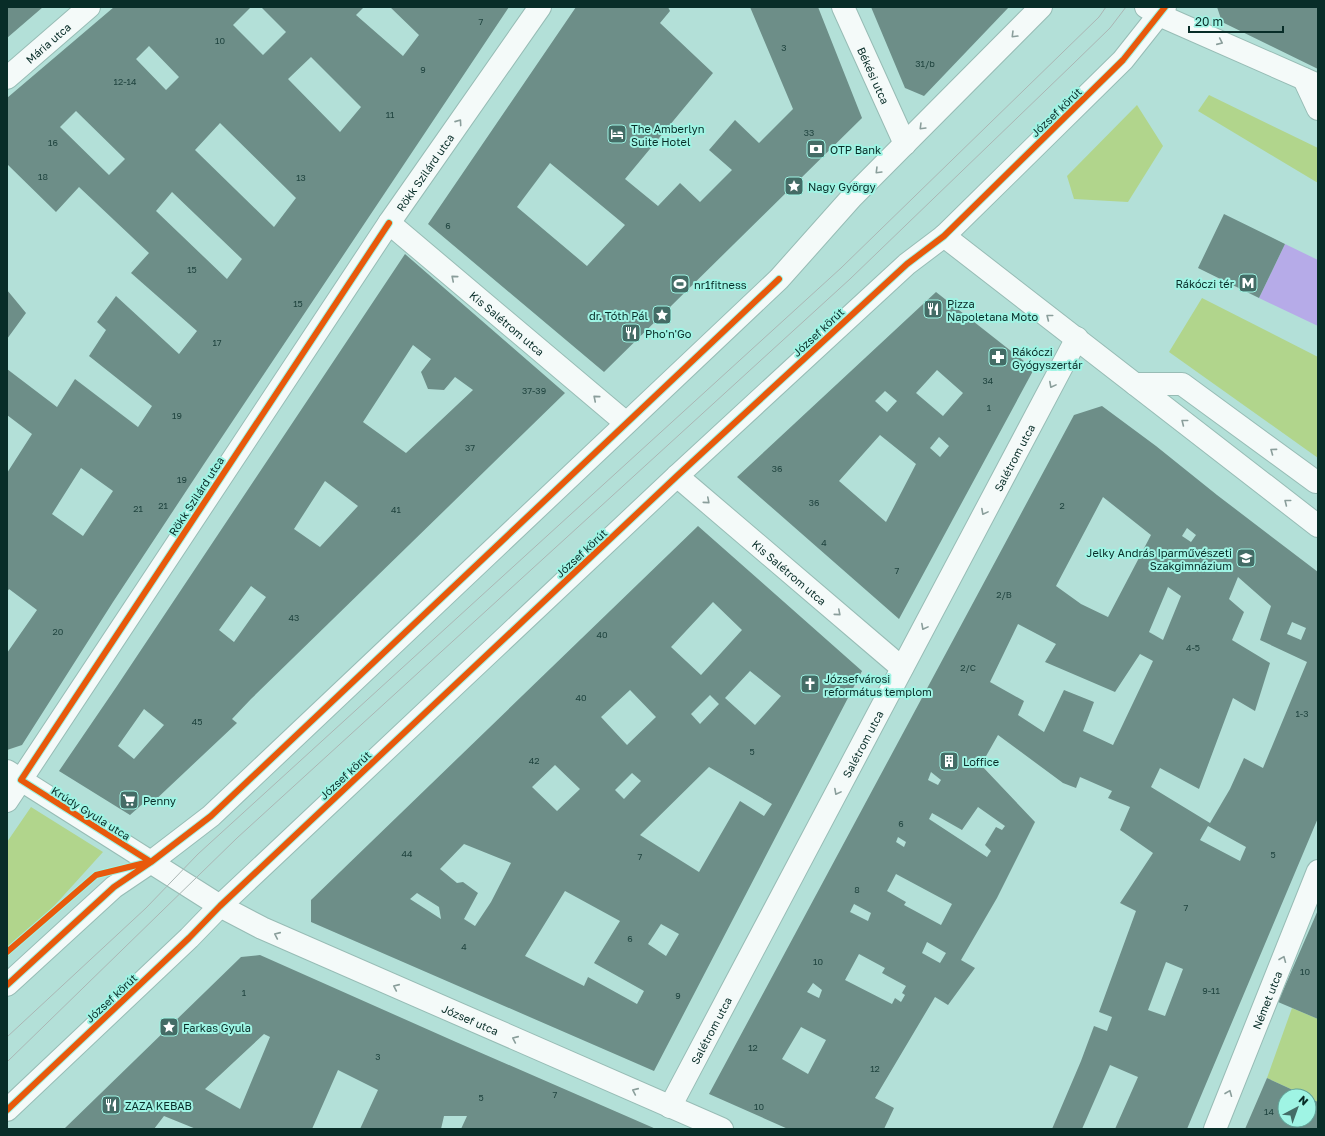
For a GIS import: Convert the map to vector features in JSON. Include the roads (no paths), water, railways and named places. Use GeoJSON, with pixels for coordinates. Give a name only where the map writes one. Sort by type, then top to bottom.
{"type":"FeatureCollection","features":[{"type":"Feature","properties":{"kind":"street","name":"Mária utca"},"geometry":{"type":"LineString","coordinates":[[7,78],[89,7]]}},
{"type":"Feature","properties":{"kind":"street","name":"Rökk Szilárd utca"},"geometry":{"type":"LineString","coordinates":[[14,776],[389,223],[540,7]]}},
{"type":"Feature","properties":{"kind":"street","name":"Békési utca"},"geometry":{"type":"LineString","coordinates":[[843,7],[905,144]]}},
{"type":"Feature","properties":{"kind":"street"},"geometry":{"type":"LineString","coordinates":[[7,985],[114,887],[151,862],[211,816],[626,424],[778,279],[852,197],[1041,7]]}},
{"type":"Feature","properties":{"kind":"street"},"geometry":{"type":"LineString","coordinates":[[1157,10],[1311,82],[1318,109]]}},
{"type":"Feature","properties":{"kind":"street","name":"József körút"},"geometry":{"type":"LineString","coordinates":[[7,1110],[189,938],[220,906],[677,476],[907,264],[944,236],[1123,60],[1157,10]]}},
{"type":"Feature","properties":{"kind":"street","name":"Kis Salétrom utca"},"geometry":{"type":"LineString","coordinates":[[389,223],[626,424]]}},
{"type":"Feature","properties":{"kind":"street"},"geometry":{"type":"LineString","coordinates":[[944,236],[1318,526]]}},
{"type":"Feature","properties":{"kind":"street","name":"Salétrom utca"},"geometry":{"type":"LineString","coordinates":[[670,1107],[1076,338]]}},
{"type":"Feature","properties":{"kind":"street"},"geometry":{"type":"LineString","coordinates":[[1135,384],[1182,384],[1316,482]]}},
{"type":"Feature","properties":{"kind":"street","name":"Kis Salétrom utca"},"geometry":{"type":"LineString","coordinates":[[677,476],[902,668]]}},
{"type":"Feature","properties":{"kind":"street"},"geometry":{"type":"LineString","coordinates":[[7,800],[14,776]]}},
{"type":"Feature","properties":{"kind":"street","name":"Krúdy Gyula utca"},"geometry":{"type":"LineString","coordinates":[[14,776],[220,906]]}},
{"type":"Feature","properties":{"kind":"street","name":"Német utca"},"geometry":{"type":"LineString","coordinates":[[1215,1129],[1318,871]]}},
{"type":"Feature","properties":{"kind":"street","name":"József utca"},"geometry":{"type":"LineString","coordinates":[[220,906],[262,928],[722,1129]]}},
{"type":"Feature","properties":{"kind":"tram line"},"geometry":{"type":"LineString","coordinates":[[7,1037],[146,908],[198,854],[841,268],[1099,17],[1106,7]]}},
{"type":"Feature","properties":{"kind":"tram line"},"geometry":{"type":"LineString","coordinates":[[7,1062],[237,838],[850,279],[1110,28],[1126,7]]}},
{"type":"Feature","properties":{"kind":"place","name":"The Amberlyn Suite Hotel"},"geometry":{"type":"Point","coordinates":[617,134]}},
{"type":"Feature","properties":{"kind":"place","name":"OTP Bank"},"geometry":{"type":"Point","coordinates":[816,149]}},
{"type":"Feature","properties":{"kind":"place","name":"Nagy György"},"geometry":{"type":"Point","coordinates":[794,186]}},
{"type":"Feature","properties":{"kind":"place","name":"Rákóczi tér"},"geometry":{"type":"Point","coordinates":[1248,283]}},
{"type":"Feature","properties":{"kind":"place","name":"nr1fitness"},"geometry":{"type":"Point","coordinates":[680,284]}},
{"type":"Feature","properties":{"kind":"place","name":"Pizza Napoletana Moto"},"geometry":{"type":"Point","coordinates":[933,309]}},
{"type":"Feature","properties":{"kind":"place","name":"dr. Tóth Pál"},"geometry":{"type":"Point","coordinates":[662,315]}},
{"type":"Feature","properties":{"kind":"place","name":"Pho'n'Go"},"geometry":{"type":"Point","coordinates":[631,333]}},
{"type":"Feature","properties":{"kind":"place","name":"Rákóczi Gyógyszertár"},"geometry":{"type":"Point","coordinates":[998,357]}},
{"type":"Feature","properties":{"kind":"place","name":"Jelky András Iparművészeti Szakgimnázium"},"geometry":{"type":"Point","coordinates":[1246,558]}},
{"type":"Feature","properties":{"kind":"place","name":"Józsefvárosi református templom"},"geometry":{"type":"Point","coordinates":[810,684]}},
{"type":"Feature","properties":{"kind":"place","name":"Loffice"},"geometry":{"type":"Point","coordinates":[949,761]}},
{"type":"Feature","properties":{"kind":"place","name":"Penny"},"geometry":{"type":"Point","coordinates":[129,800]}},
{"type":"Feature","properties":{"kind":"place","name":"Farkas Gyula"},"geometry":{"type":"Point","coordinates":[169,1027]}},
{"type":"Feature","properties":{"kind":"place","name":"ZAZA KEBAB"},"geometry":{"type":"Point","coordinates":[111,1105]}}]}
